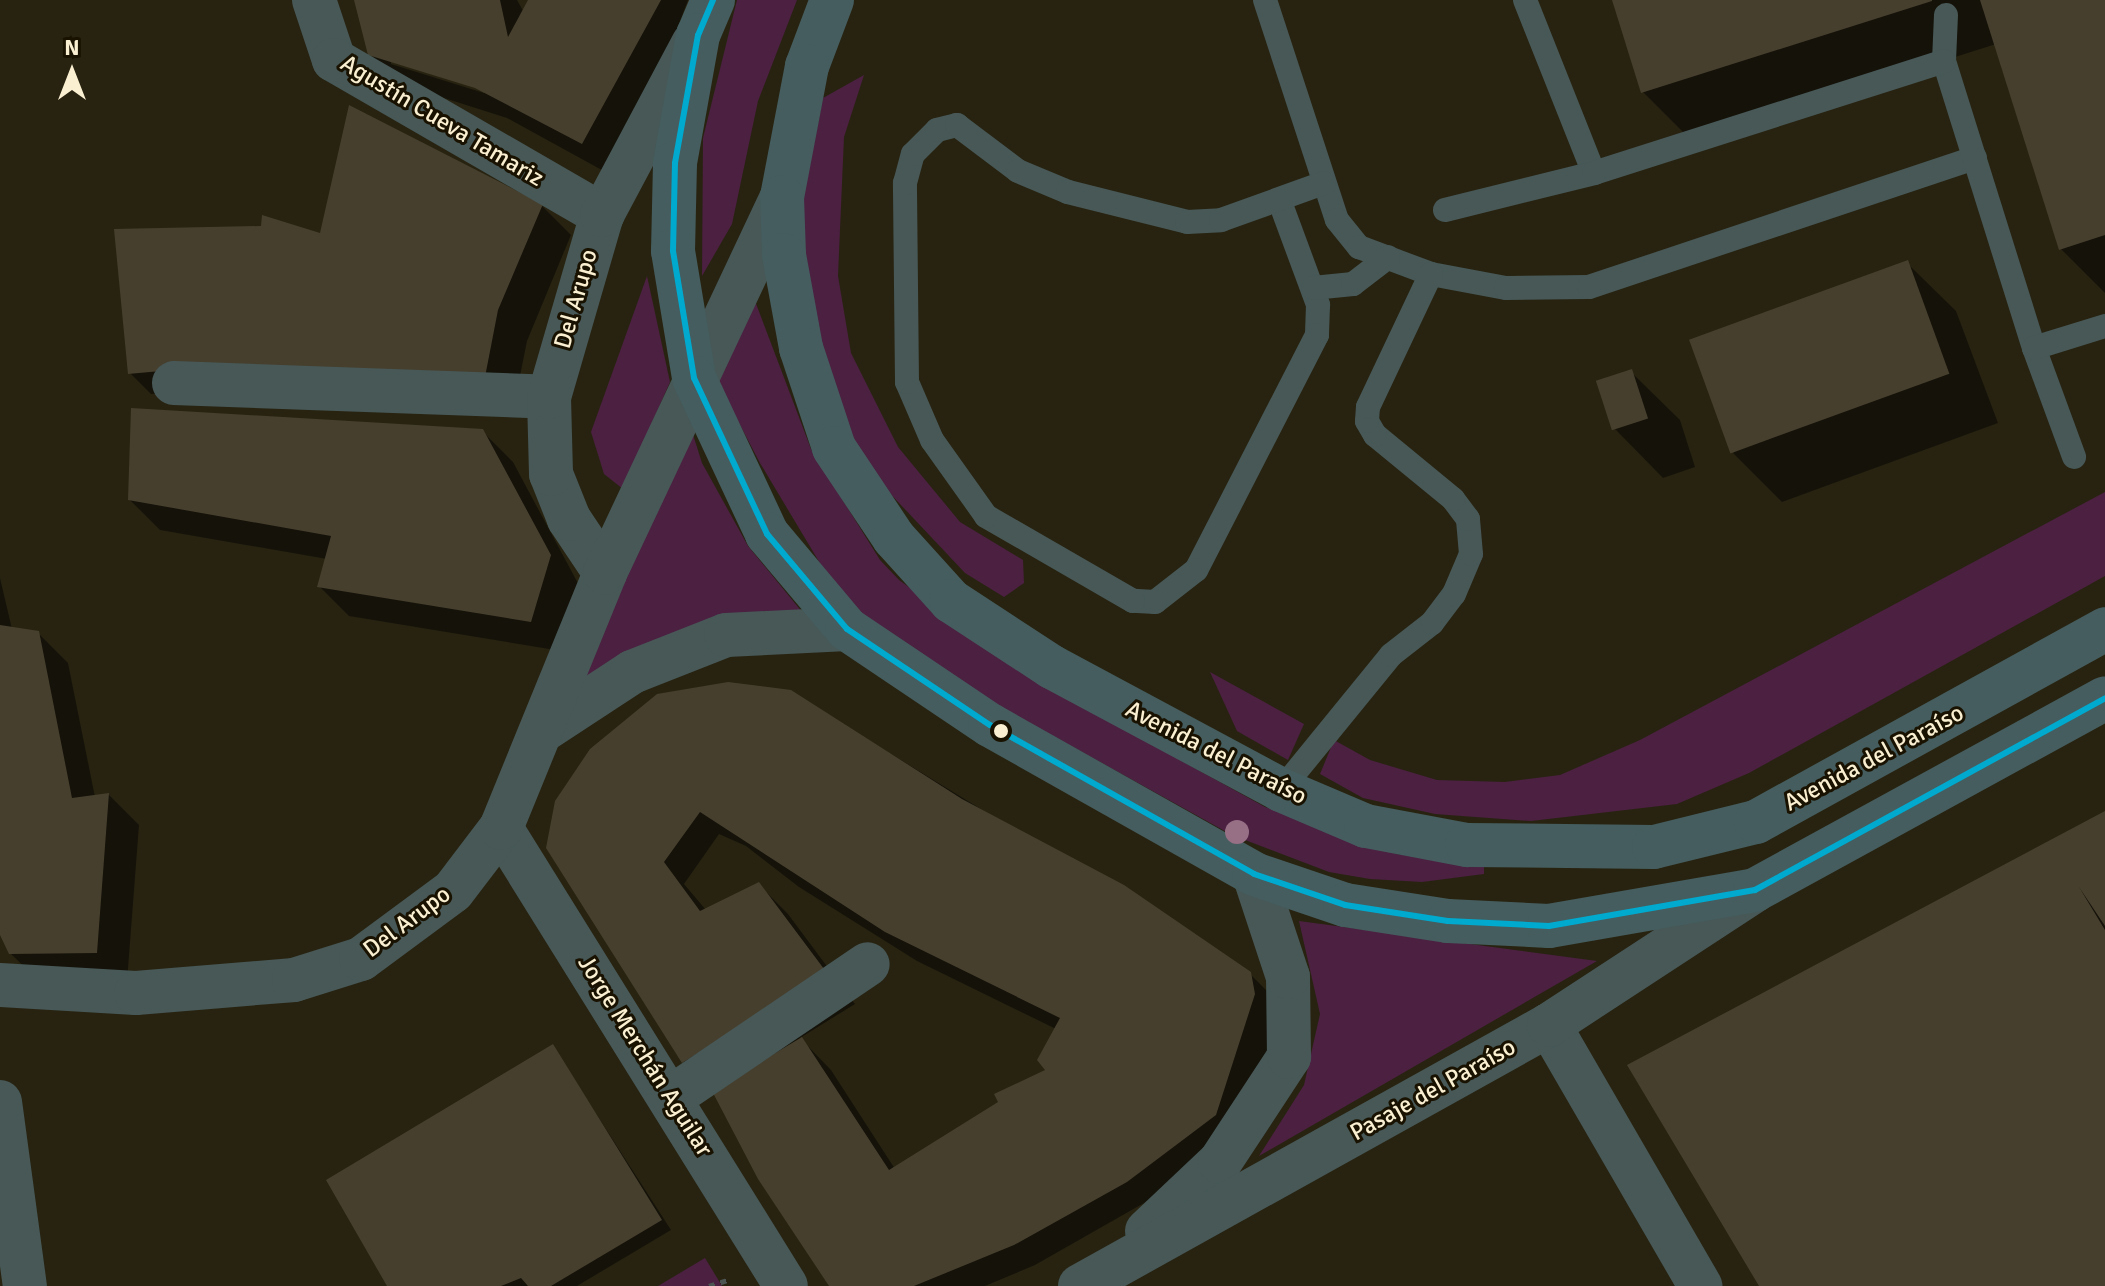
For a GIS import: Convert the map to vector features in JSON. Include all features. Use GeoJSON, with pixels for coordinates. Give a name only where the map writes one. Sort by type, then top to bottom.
{"type":"FeatureCollection","features":[{"type":"Feature","properties":{"kind":"main road","name":"Avenida del Paraíso"},"geometry":{"type":"LineString","coordinates":[[832,0],[807,66],[782,197],[784,255],[801,348],[834,448],[894,538],[951,601],[1052,667],[1281,790],[1366,826],[1467,845],[1654,847],[1756,822],[2105,629]]}},
{"type":"Feature","properties":{"kind":"main road"},"geometry":{"type":"LineString","coordinates":[[705,17],[675,163],[673,251],[694,378],[767,534],[847,629],[990,725],[1254,874],[1345,905],[1448,921],[1549,926],[1755,890],[2105,698]]}},
{"type":"Feature","properties":{"kind":"street","name":"Agustín Cueva Tamariz"},"geometry":{"type":"LineString","coordinates":[[314,0],[334,60],[602,215]]}},
{"type":"Feature","properties":{"kind":"street","name":"Del Arupo"},"geometry":{"type":"LineString","coordinates":[[605,573],[569,519],[551,474],[549,397],[602,215],[705,17]]}},
{"type":"Feature","properties":{"kind":"street","name":"Del Arupo"},"geometry":{"type":"LineString","coordinates":[[0,985],[136,993],[294,980],[361,959],[453,891],[501,828],[605,573],[694,378],[782,197]]}},
{"type":"Feature","properties":{"kind":"street"},"geometry":{"type":"LineString","coordinates":[[174,383],[549,397]]}},
{"type":"Feature","properties":{"kind":"street"},"geometry":{"type":"LineString","coordinates":[[542,731],[632,672],[726,635],[847,629]]}},
{"type":"Feature","properties":{"kind":"street","name":"Jorge Merchán Aguilar"},"geometry":{"type":"LineString","coordinates":[[501,828],[673,1096],[786,1286]]}},
{"type":"Feature","properties":{"kind":"street","name":"Pasaje del Paraíso"},"geometry":{"type":"LineString","coordinates":[[1097,1282],[1220,1162],[1289,1057],[1288,977],[1254,874]]}},
{"type":"Feature","properties":{"kind":"street","name":"Pasaje del Paraíso"},"geometry":{"type":"LineString","coordinates":[[1097,1282],[1549,1025],[1755,890]]}},
{"type":"Feature","properties":{"kind":"street"},"geometry":{"type":"LineString","coordinates":[[673,1096],[868,964]]}},
{"type":"Feature","properties":{"kind":"street"},"geometry":{"type":"LineString","coordinates":[[1549,1025],[1700,1286]]}},
{"type":"Feature","properties":{"kind":"street"},"geometry":{"type":"LineString","coordinates":[[0,1102],[25,1286]]}},
{"type":"Feature","properties":{"kind":"lane"},"geometry":{"type":"LineString","coordinates":[[1265,0],[1337,220],[1359,247],[1431,274],[1506,288],[1589,287],[1975,158]]}},
{"type":"Feature","properties":{"kind":"lane"},"geometry":{"type":"LineString","coordinates":[[1525,0],[1594,173]]}},
{"type":"Feature","properties":{"kind":"lane"},"geometry":{"type":"LineString","coordinates":[[1946,15],[1944,61],[2034,348],[2074,457]]}},
{"type":"Feature","properties":{"kind":"lane"},"geometry":{"type":"LineString","coordinates":[[1445,210],[1594,173],[1944,61]]}},
{"type":"Feature","properties":{"kind":"lane"},"geometry":{"type":"LineString","coordinates":[[1280,202],[1313,288],[1317,335],[1196,570],[1155,602],[1133,601],[986,516],[932,440],[907,382],[905,183],[913,154],[937,130],[957,125],[1018,171],[1121,209],[1187,222],[1221,220],[1280,202],[1324,183]]}},
{"type":"Feature","properties":{"kind":"lane"},"geometry":{"type":"LineString","coordinates":[[1313,288],[1353,284],[1388,257]]}},
{"type":"Feature","properties":{"kind":"lane"},"geometry":{"type":"LineString","coordinates":[[1281,790],[1391,655],[1432,623],[1454,594],[1471,554],[1468,519],[1453,499],[1375,435],[1367,421],[1368,407],[1431,274]]}},
{"type":"Feature","properties":{"kind":"lane"},"geometry":{"type":"LineString","coordinates":[[2034,348],[2105,326]]}},
{"type":"Feature","properties":{"kind":"shaded area"},"geometry":{"type":"Polygon","coordinates":[[[737,0],[797,0],[758,101],[732,224],[702,276],[703,138],[737,0]]]}},
{"type":"Feature","properties":{"kind":"shaded area"},"geometry":{"type":"Polygon","coordinates":[[[864,75],[844,137],[838,276],[851,353],[898,447],[960,522],[1023,560],[1024,583],[1004,597],[965,573],[884,487],[853,445],[830,384],[798,225],[823,98],[864,75]]]}},
{"type":"Feature","properties":{"kind":"shaded area"},"geometry":{"type":"Polygon","coordinates":[[[647,276],[670,382],[623,489],[604,474],[591,432],[647,276]]]}},
{"type":"Feature","properties":{"kind":"shaded area"},"geometry":{"type":"Polygon","coordinates":[[[749,285],[811,449],[880,560],[899,580],[1042,684],[1265,807],[1396,854],[1484,865],[1484,874],[1422,882],[1370,879],[1329,872],[1232,835],[934,670],[839,595],[760,463],[709,366],[749,285]]]}},
{"type":"Feature","properties":{"kind":"shaded area"},"geometry":{"type":"Polygon","coordinates":[[[689,422],[702,463],[748,546],[807,618],[569,698],[689,422]]]}},
{"type":"Feature","properties":{"kind":"shaded area"},"geometry":{"type":"Polygon","coordinates":[[[2105,492],[2105,576],[1749,773],[1677,804],[1531,821],[1435,814],[1363,798],[1320,774],[1334,740],[1370,760],[1437,780],[1505,782],[1560,775],[1640,740],[2105,492]]]}},
{"type":"Feature","properties":{"kind":"shaded area"},"geometry":{"type":"Polygon","coordinates":[[[1210,672],[1304,724],[1288,760],[1237,731],[1210,672]]]}},
{"type":"Feature","properties":{"kind":"shaded area"},"geometry":{"type":"Polygon","coordinates":[[[1299,921],[1597,961],[1259,1156],[1304,1085],[1320,1014],[1299,921]]]}},
{"type":"Feature","properties":{"kind":"shaded area"},"geometry":{"type":"Polygon","coordinates":[[[705,1258],[722,1286],[658,1286],[705,1258]]]}},
{"type":"Feature","properties":{"kind":"building"},"geometry":{"type":"Polygon","coordinates":[[[354,0],[500,0],[508,37],[528,0],[661,0],[582,144],[475,88],[368,55],[354,0]]]}},
{"type":"Feature","properties":{"kind":"building"},"geometry":{"type":"Polygon","coordinates":[[[1612,0],[1932,0],[1932,1],[1641,93],[1612,0]]]}},
{"type":"Feature","properties":{"kind":"building"},"geometry":{"type":"Polygon","coordinates":[[[1980,0],[2105,0],[2105,235],[2059,250],[1980,0]]]}},
{"type":"Feature","properties":{"kind":"building"},"geometry":{"type":"Polygon","coordinates":[[[349,105],[543,204],[498,310],[485,377],[183,369],[128,374],[114,229],[261,226],[262,215],[320,233],[349,105]]]}},
{"type":"Feature","properties":{"kind":"building"},"geometry":{"type":"Polygon","coordinates":[[[1908,260],[1949,374],[1730,453],[1689,340],[1908,260]]]}},
{"type":"Feature","properties":{"kind":"building"},"geometry":{"type":"Polygon","coordinates":[[[1632,369],[1648,418],[1612,430],[1596,381],[1632,369]]]}},
{"type":"Feature","properties":{"kind":"building"},"geometry":{"type":"Polygon","coordinates":[[[131,408],[483,429],[551,555],[531,622],[317,587],[331,536],[128,500],[131,408]]]}},
{"type":"Feature","properties":{"kind":"building"},"geometry":{"type":"Polygon","coordinates":[[[0,625],[39,631],[72,798],[109,793],[97,953],[9,954],[0,935],[0,625]]]}},
{"type":"Feature","properties":{"kind":"building"},"geometry":{"type":"Polygon","coordinates":[[[728,682],[791,690],[962,799],[1124,885],[1251,972],[1255,994],[1216,1115],[1127,1182],[1014,1245],[914,1286],[829,1286],[758,1179],[712,1091],[802,1037],[889,1170],[998,1102],[994,1094],[1045,1070],[1037,1060],[1060,1018],[885,932],[700,812],[664,862],[700,911],[759,882],[827,973],[682,1063],[546,848],[555,801],[590,749],[657,694],[728,682]]]}},
{"type":"Feature","properties":{"kind":"building"},"geometry":{"type":"Polygon","coordinates":[[[2105,811],[2105,926],[2079,887],[2105,930],[2105,1286],[1759,1286],[1627,1065],[2105,811]]]}},
{"type":"Feature","properties":{"kind":"building"},"geometry":{"type":"Polygon","coordinates":[[[553,1044],[662,1220],[551,1286],[528,1286],[521,1278],[501,1286],[387,1286],[326,1180],[553,1044]]]}},
{"type":"Feature","properties":{"kind":"transit line"},"geometry":{"type":"LineString","coordinates":[[713,0],[698,35],[675,163],[673,251],[694,378],[767,534],[847,629],[990,725],[1254,874],[1345,905],[1448,921],[1549,926],[1755,890],[2105,698]]}}]}
